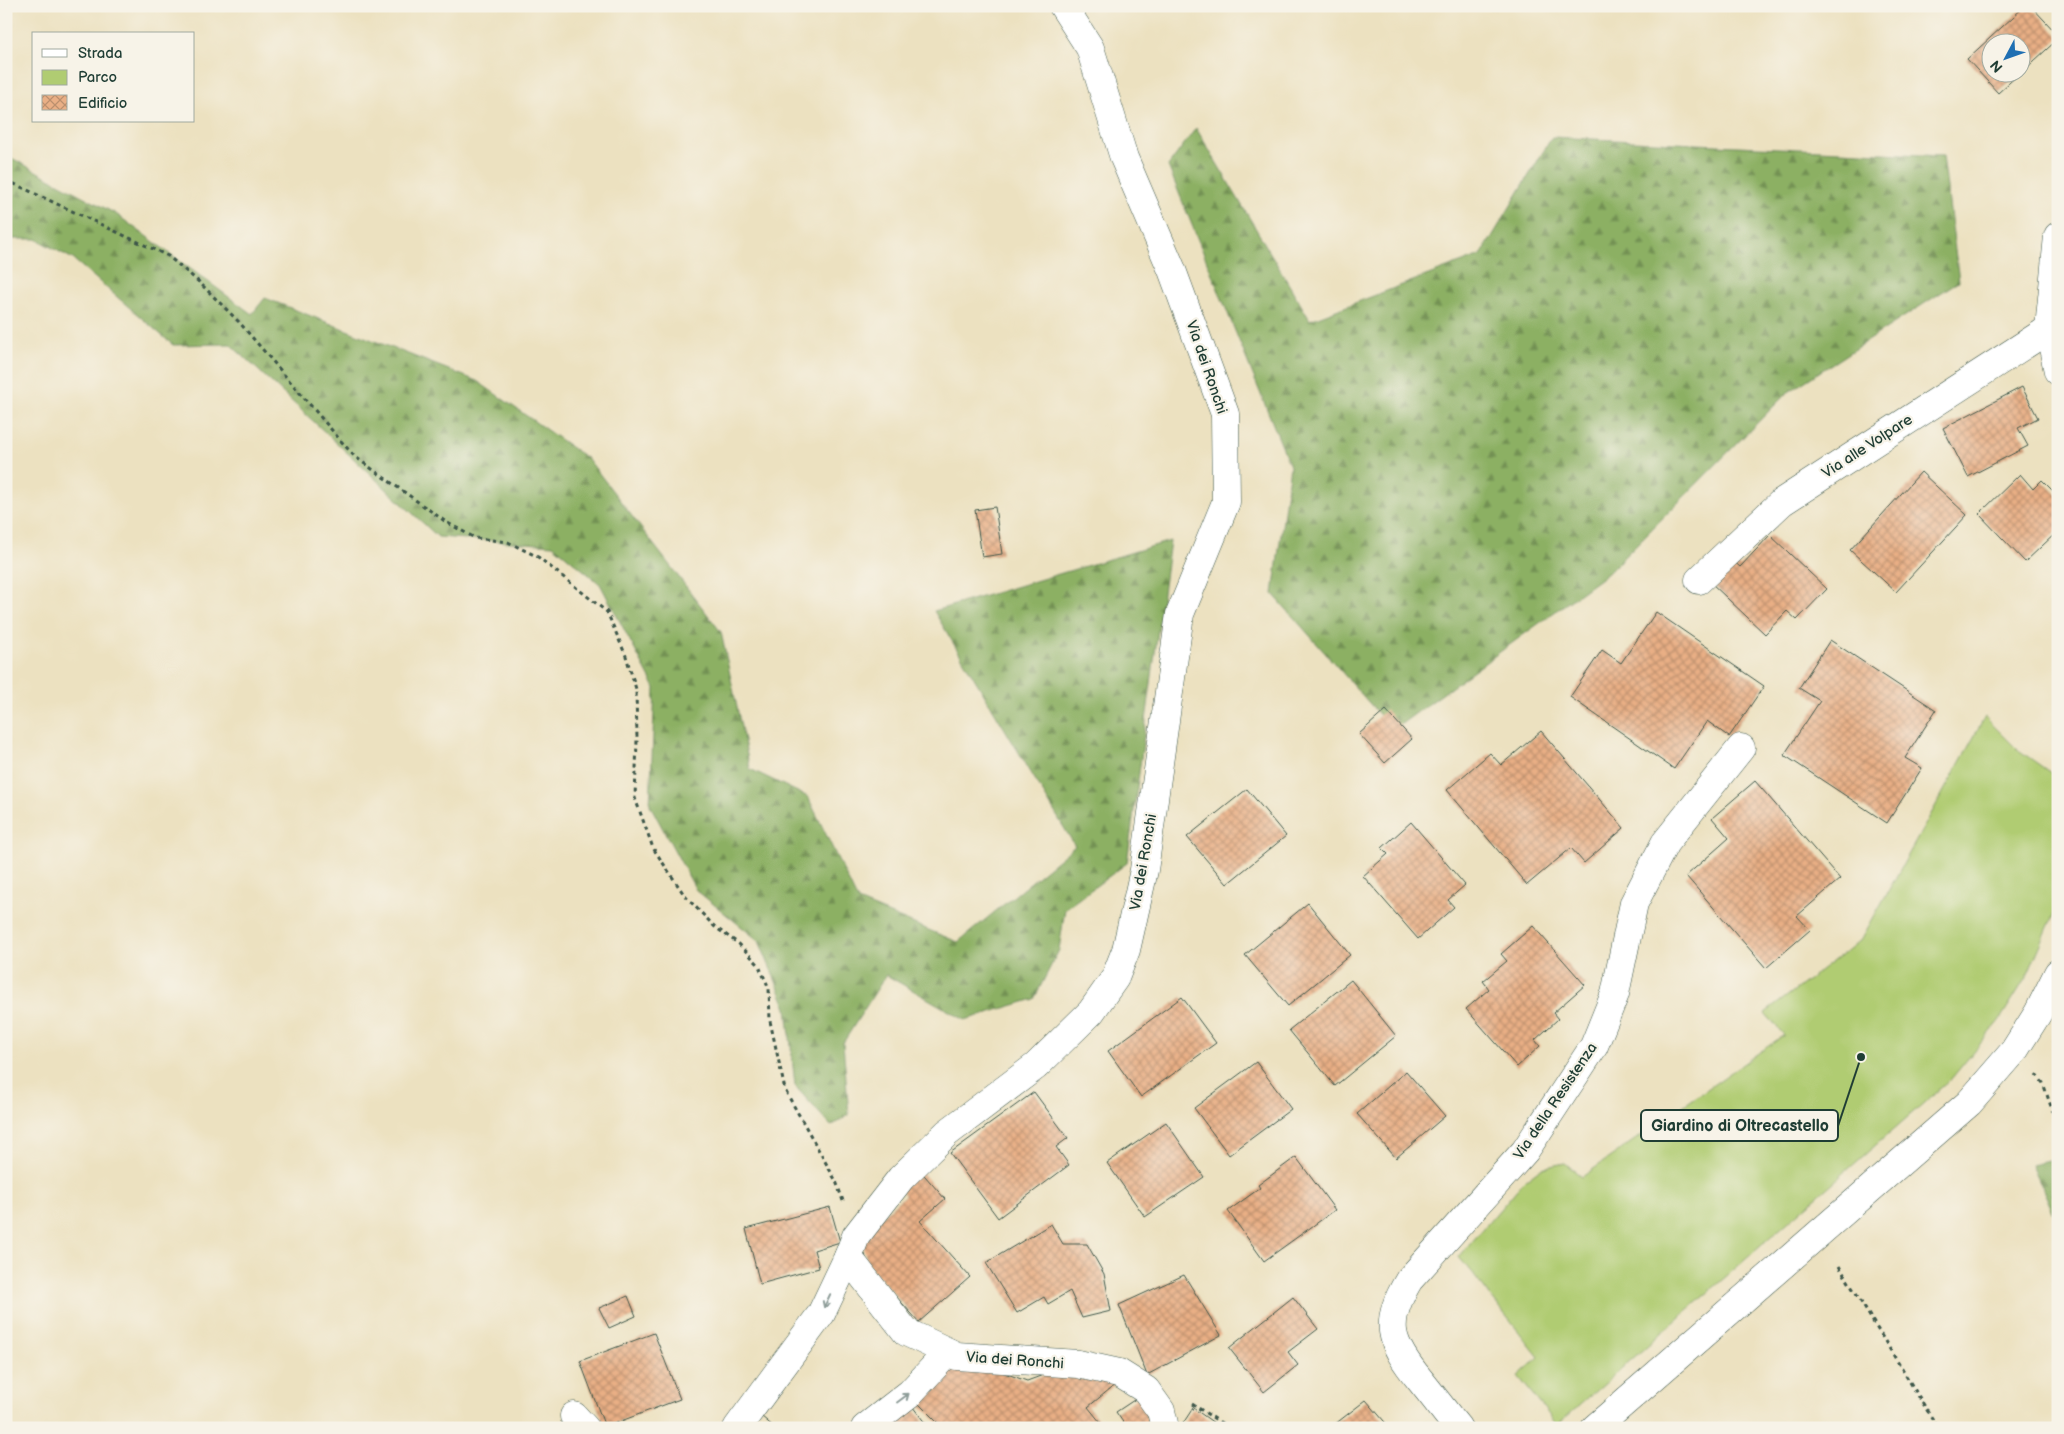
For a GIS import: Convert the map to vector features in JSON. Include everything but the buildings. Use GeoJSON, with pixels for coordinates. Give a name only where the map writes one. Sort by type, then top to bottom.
{"type":"FeatureCollection","features":[{"type":"Feature","properties":{"kind":"street","name":"Via dei Ronchi"},"geometry":{"type":"LineString","coordinates":[[1063,6],[1090,48],[1124,158],[1172,270],[1225,414],[1226,502],[1180,614],[1144,870],[1126,950],[1115,978],[1091,1012],[1036,1066],[947,1133],[902,1178],[852,1247],[906,1332],[957,1356],[1078,1364],[1119,1373],[1146,1390],[1161,1411],[1165,1428]]}},
{"type":"Feature","properties":{"kind":"street"},"geometry":{"type":"LineString","coordinates":[[2058,236],[2049,329],[2058,371]]}},
{"type":"Feature","properties":{"kind":"street","name":"Via alle Volpare"},"geometry":{"type":"LineString","coordinates":[[1699,580],[1782,502],[2049,329]]}},
{"type":"Feature","properties":{"kind":"street","name":"Via della Resistenza"},"geometry":{"type":"LineString","coordinates":[[1458,1428],[1401,1357],[1394,1341],[1393,1320],[1397,1299],[1409,1280],[1525,1151],[1594,1046],[1615,994],[1634,903],[1665,843],[1741,748]]}},
{"type":"Feature","properties":{"kind":"street"},"geometry":{"type":"LineString","coordinates":[[1595,1428],[1969,1102],[2014,1051],[2038,1013],[2058,973]]}},
{"type":"Feature","properties":{"kind":"street"},"geometry":{"type":"LineString","coordinates":[[737,1428],[821,1314],[852,1247]]}},
{"type":"Feature","properties":{"kind":"street"},"geometry":{"type":"LineString","coordinates":[[865,1428],[910,1393],[948,1352]]}},
{"type":"Feature","properties":{"kind":"path"},"geometry":{"type":"LineString","coordinates":[[6,180],[168,256],[199,282],[239,322],[354,456],[446,522],[475,538],[508,542],[538,557],[607,612],[626,656],[636,689],[635,798],[653,848],[685,896],[715,927],[739,944],[758,964],[769,988],[770,1021],[785,1090],[836,1182],[852,1247]]}},
{"type":"Feature","properties":{"kind":"path"},"geometry":{"type":"LineString","coordinates":[[2033,1068],[2043,1083],[2058,1127]]}},
{"type":"Feature","properties":{"kind":"path"},"geometry":{"type":"LineString","coordinates":[[1839,1266],[1938,1428]]}},
{"type":"Feature","properties":{"kind":"green space"},"geometry":{"type":"Polygon","coordinates":[[[1196,128],[1310,320],[1481,255],[1552,137],[1943,156],[1959,281],[1787,393],[1608,573],[1393,730],[1273,594],[1290,466],[1168,166],[1196,128]]]}},
{"type":"Feature","properties":{"kind":"green space"},"geometry":{"type":"Polygon","coordinates":[[[6,155],[116,214],[252,314],[265,298],[477,381],[588,459],[721,632],[750,769],[808,797],[858,901],[958,942],[1075,846],[934,611],[1170,541],[1127,863],[1065,909],[1059,950],[1034,999],[965,1020],[886,975],[843,1043],[849,1115],[831,1126],[795,1086],[787,1008],[759,941],[696,890],[650,805],[655,688],[600,584],[553,545],[438,537],[230,344],[173,345],[73,259],[36,239],[6,239],[6,155]]]}},
{"type":"Feature","properties":{"kind":"green space"},"geometry":{"type":"Polygon","coordinates":[[[1985,717],[2017,749],[2058,778],[2058,904],[2027,976],[1999,1021],[1951,1079],[1557,1425],[1518,1376],[1539,1357],[1459,1257],[1525,1180],[1541,1168],[1565,1163],[1582,1177],[1784,1035],[1765,1013],[1861,940],[1985,717]]]}},
{"type":"Feature","properties":{"kind":"green space"},"geometry":{"type":"Polygon","coordinates":[[[2058,1159],[2058,1223],[2032,1165],[2058,1159]]]}},
{"type":"Feature","properties":{"kind":"place","name":"Giardino di Oltrecastello"},"geometry":{"type":"Point","coordinates":[1861,1057]}}]}
